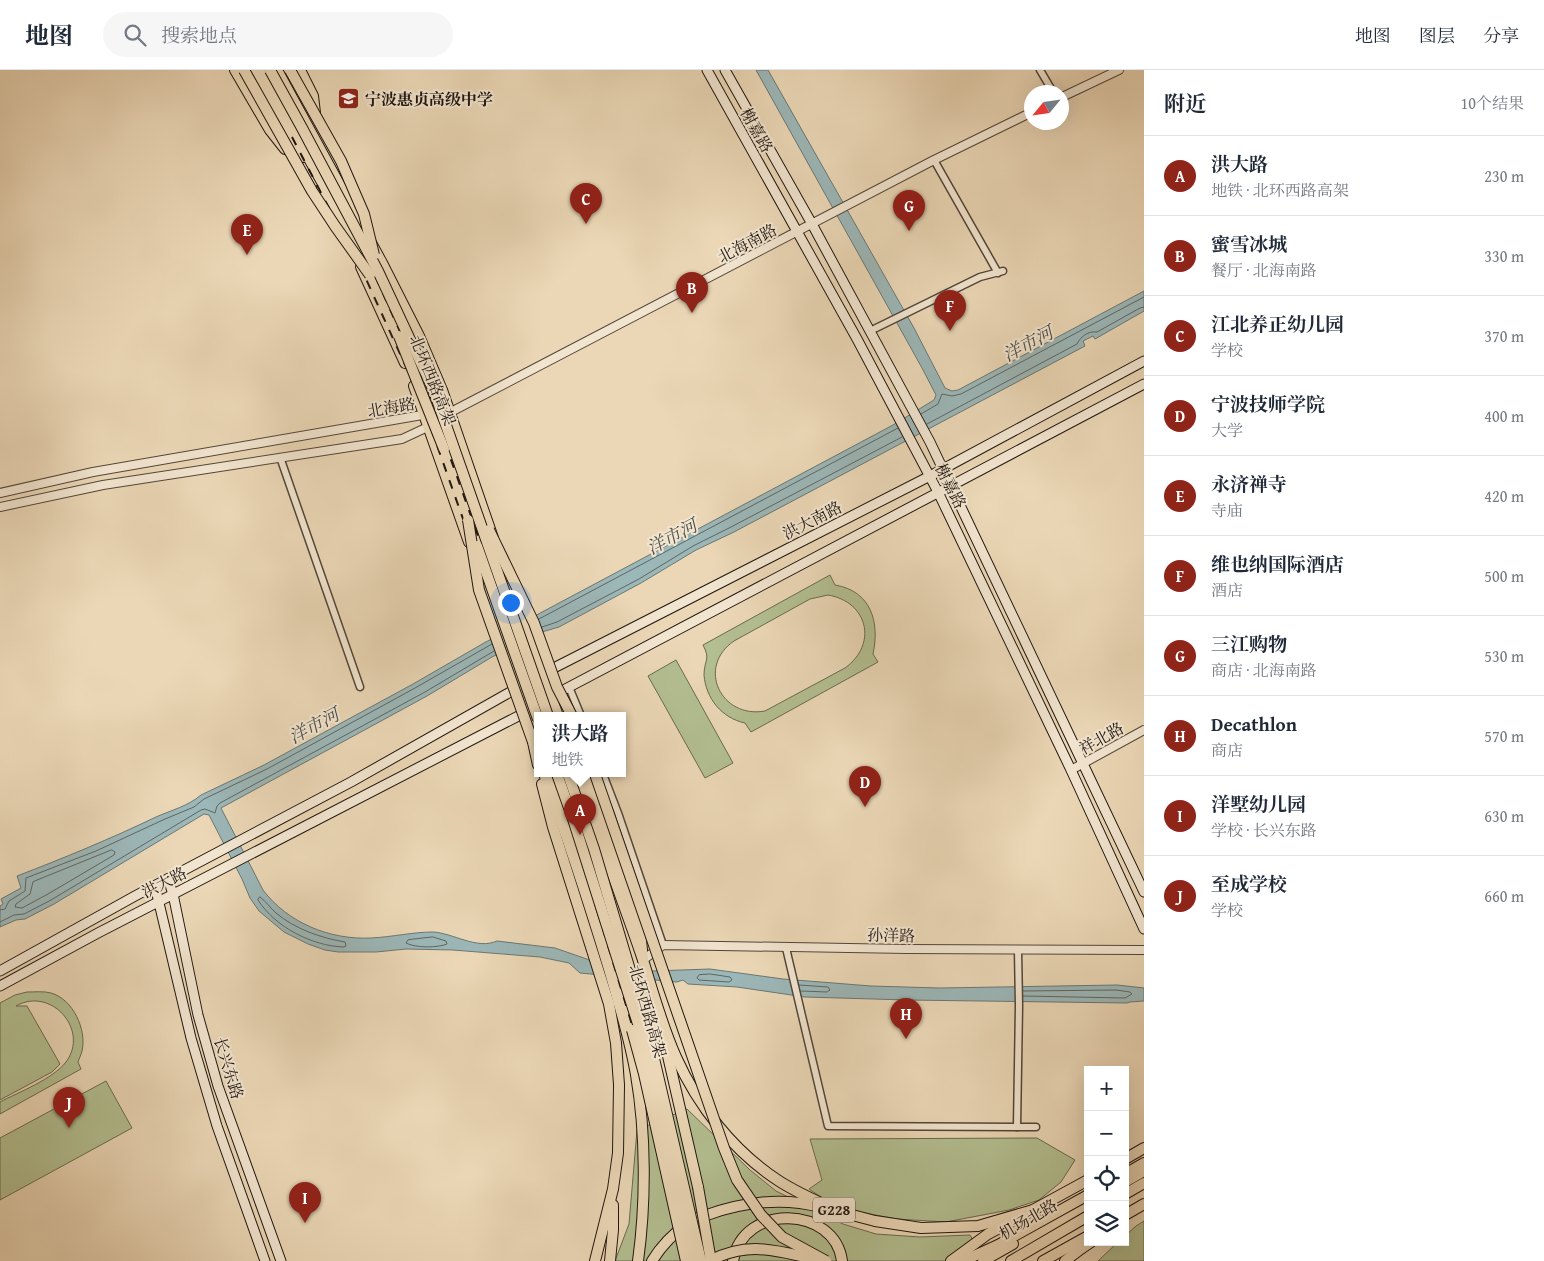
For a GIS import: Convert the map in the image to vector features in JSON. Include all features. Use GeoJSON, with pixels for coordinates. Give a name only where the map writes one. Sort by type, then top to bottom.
{"type":"FeatureCollection","features":[{"type":"Feature","properties":{"kind":"main road"},"geometry":{"type":"LineString","coordinates":[[235,70],[261,87]]}},
{"type":"Feature","properties":{"kind":"main road"},"geometry":{"type":"LineString","coordinates":[[235,70],[270,130],[299,167]]}},
{"type":"Feature","properties":{"kind":"main road"},"geometry":{"type":"LineString","coordinates":[[244,70],[335,226],[374,273]]}},
{"type":"Feature","properties":{"kind":"main road"},"geometry":{"type":"LineString","coordinates":[[251,70],[305,162],[363,271],[410,373],[529,710],[534,732]]}},
{"type":"Feature","properties":{"kind":"main road","name":"北环西路高架"},"geometry":{"type":"LineString","coordinates":[[259,70],[374,273],[415,373],[536,712]]}},
{"type":"Feature","properties":{"kind":"main road","name":"北环西路高架"},"geometry":{"type":"LineString","coordinates":[[270,70],[302,128],[434,391],[547,712]]}},
{"type":"Feature","properties":{"kind":"main road"},"geometry":{"type":"LineString","coordinates":[[277,70],[419,336],[449,412],[557,712]]}},
{"type":"Feature","properties":{"kind":"main road"},"geometry":{"type":"LineString","coordinates":[[290,70],[341,161],[364,214],[374,273]]}},
{"type":"Feature","properties":{"kind":"main road"},"geometry":{"type":"LineString","coordinates":[[300,70],[312,96],[316,120],[314,137]]}},
{"type":"Feature","properties":{"kind":"main road","name":"榭嘉路"},"geometry":{"type":"LineString","coordinates":[[707,70],[857,339],[930,476],[1071,770],[1144,929]]}},
{"type":"Feature","properties":{"kind":"main road","name":"榭嘉路"},"geometry":{"type":"LineString","coordinates":[[725,70],[815,223],[873,329],[952,485],[1144,892]]}},
{"type":"Feature","properties":{"kind":"main road","name":"洪大南路"},"geometry":{"type":"LineString","coordinates":[[492,703],[542,674],[930,476],[1144,361]]}},
{"type":"Feature","properties":{"kind":"main road"},"geometry":{"type":"LineString","coordinates":[[529,710],[1144,384]]}},
{"type":"Feature","properties":{"kind":"main road"},"geometry":{"type":"LineString","coordinates":[[471,495],[534,623],[566,712]]}},
{"type":"Feature","properties":{"kind":"main road"},"geometry":{"type":"LineString","coordinates":[[468,520],[479,590],[534,734]]}},
{"type":"Feature","properties":{"kind":"main road"},"geometry":{"type":"LineString","coordinates":[[557,687],[570,712]]}},
{"type":"Feature","properties":{"kind":"main road","name":"洪大路"},"geometry":{"type":"LineString","coordinates":[[0,971],[492,703]]}},
{"type":"Feature","properties":{"kind":"main road","name":"洪大路"},"geometry":{"type":"LineString","coordinates":[[0,986],[218,870],[529,710]]}},
{"type":"Feature","properties":{"kind":"main road"},"geometry":{"type":"LineString","coordinates":[[541,777],[553,827],[609,1004],[616,1043],[619,1085],[618,1153],[613,1189],[595,1261]]}},
{"type":"Feature","properties":{"kind":"main road"},"geometry":{"type":"LineString","coordinates":[[545,777],[568,839],[606,959],[622,1014],[636,1075],[642,1145],[642,1194],[638,1261]]}},
{"type":"Feature","properties":{"kind":"main road"},"geometry":{"type":"LineString","coordinates":[[553,777],[600,920],[644,1074],[686,1261]]}},
{"type":"Feature","properties":{"kind":"main road","name":"北环西路高架"},"geometry":{"type":"LineString","coordinates":[[558,777],[639,1027],[692,1261]]}},
{"type":"Feature","properties":{"kind":"main road","name":"北环西路高架"},"geometry":{"type":"LineString","coordinates":[[569,777],[594,849],[646,1024],[701,1261]]}},
{"type":"Feature","properties":{"kind":"main road"},"geometry":{"type":"LineString","coordinates":[[578,777],[643,960],[655,1000],[675,1055],[687,1080],[722,1132],[744,1153],[778,1180],[805,1196],[843,1213]]}},
{"type":"Feature","properties":{"kind":"main road"},"geometry":{"type":"LineString","coordinates":[[587,777],[626,889],[641,940],[643,960]]}},
{"type":"Feature","properties":{"kind":"main road"},"geometry":{"type":"LineString","coordinates":[[596,777],[737,1180],[761,1215],[782,1236],[826,1261]]}},
{"type":"Feature","properties":{"kind":"main road","name":"长兴东路"},"geometry":{"type":"LineString","coordinates":[[168,879],[173,894],[198,1015],[218,1086],[281,1261]]}},
{"type":"Feature","properties":{"kind":"main road","name":"长兴东路"},"geometry":{"type":"LineString","coordinates":[[155,886],[198,1064],[217,1126],[265,1261]]}},
{"type":"Feature","properties":{"kind":"main road"},"geometry":{"type":"LineString","coordinates":[[655,1000],[698,1187],[710,1261],[729,1252],[753,1248],[774,1250],[822,1261]]}},
{"type":"Feature","properties":{"kind":"main road"},"geometry":{"type":"LineString","coordinates":[[1129,1157],[1144,1148]]}},
{"type":"Feature","properties":{"kind":"main road"},"geometry":{"type":"LineString","coordinates":[[1129,1172],[1144,1163]]}},
{"type":"Feature","properties":{"kind":"main road"},"geometry":{"type":"LineString","coordinates":[[1129,1180],[1144,1172]]}},
{"type":"Feature","properties":{"kind":"main road","name":"机场北路"},"geometry":{"type":"LineString","coordinates":[[1033,1210],[1084,1182]]}},
{"type":"Feature","properties":{"kind":"main road"},"geometry":{"type":"LineString","coordinates":[[1129,1192],[1144,1184]]}},
{"type":"Feature","properties":{"kind":"main road"},"geometry":{"type":"LineString","coordinates":[[610,1261],[613,1230],[613,1189]]}},
{"type":"Feature","properties":{"kind":"main road"},"geometry":{"type":"LineString","coordinates":[[963,1261],[998,1245],[1084,1197]]}},
{"type":"Feature","properties":{"kind":"main road","name":"G228"},"geometry":{"type":"LineString","coordinates":[[652,1261],[660,1248],[690,1221],[732,1207],[772,1201],[816,1206],[875,1221],[921,1228],[978,1226],[1033,1210]]}},
{"type":"Feature","properties":{"kind":"main road","name":"机场北路"},"geometry":{"type":"LineString","coordinates":[[983,1261],[1084,1204]]}},
{"type":"Feature","properties":{"kind":"main road"},"geometry":{"type":"LineString","coordinates":[[1129,1213],[1144,1204]]}},
{"type":"Feature","properties":{"kind":"main road"},"geometry":{"type":"LineString","coordinates":[[951,1261],[988,1234],[1033,1210]]}},
{"type":"Feature","properties":{"kind":"main road"},"geometry":{"type":"LineString","coordinates":[[1129,1218],[1144,1210]]}},
{"type":"Feature","properties":{"kind":"main road"},"geometry":{"type":"LineString","coordinates":[[734,1261],[740,1244],[750,1230],[764,1222],[794,1218],[811,1222],[822,1229],[834,1240],[842,1261]]}},
{"type":"Feature","properties":{"kind":"main road","name":"机场北路"},"geometry":{"type":"LineString","coordinates":[[1011,1261],[1084,1218]]}},
{"type":"Feature","properties":{"kind":"main road"},"geometry":{"type":"LineString","coordinates":[[1043,1261],[1084,1238]]}},
{"type":"Feature","properties":{"kind":"main road"},"geometry":{"type":"LineString","coordinates":[[1065,1261],[1085,1246]]}},
{"type":"Feature","properties":{"kind":"main road"},"geometry":{"type":"LineString","coordinates":[[1069,1261],[1082,1248]]}},
{"type":"Feature","properties":{"kind":"street"},"geometry":{"type":"LineString","coordinates":[[1040,70],[1049,85]]}},
{"type":"Feature","properties":{"kind":"street"},"geometry":{"type":"LineString","coordinates":[[1069,94],[1119,70]]}},
{"type":"Feature","properties":{"kind":"street","name":"北海南路"},"geometry":{"type":"LineString","coordinates":[[449,412],[934,160],[1024,116]]}},
{"type":"Feature","properties":{"kind":"street"},"geometry":{"type":"LineString","coordinates":[[873,329],[980,277],[1000,272],[934,160]]}},
{"type":"Feature","properties":{"kind":"street","name":"北海路"},"geometry":{"type":"LineString","coordinates":[[0,493],[100,471],[449,412]]}},
{"type":"Feature","properties":{"kind":"street","name":"北海路"},"geometry":{"type":"LineString","coordinates":[[0,507],[103,485],[402,439],[429,427],[449,412]]}},
{"type":"Feature","properties":{"kind":"street"},"geometry":{"type":"LineString","coordinates":[[281,460],[360,687]]}},
{"type":"Feature","properties":{"kind":"street"},"geometry":{"type":"LineString","coordinates":[[569,688],[578,712]]}},
{"type":"Feature","properties":{"kind":"street","name":"祥北路"},"geometry":{"type":"LineString","coordinates":[[1071,770],[1144,730]]}},
{"type":"Feature","properties":{"kind":"street"},"geometry":{"type":"LineString","coordinates":[[604,777],[663,945],[643,960]]}},
{"type":"Feature","properties":{"kind":"street","name":"孙洋路"},"geometry":{"type":"LineString","coordinates":[[663,945],[786,948],[1144,950]]}},
{"type":"Feature","properties":{"kind":"street"},"geometry":{"type":"LineString","coordinates":[[786,948],[828,1126],[1036,1127]]}},
{"type":"Feature","properties":{"kind":"street"},"geometry":{"type":"LineString","coordinates":[[1016,1127],[1019,1006],[1018,950]]}},
{"type":"Feature","properties":{"kind":"green space"},"geometry":{"type":"Polygon","coordinates":[[[830,575],[835,585],[847,588],[857,594],[865,601],[870,610],[874,620],[875,631],[873,654],[878,662],[751,732],[745,723],[722,712],[708,692],[704,675],[707,657],[703,645],[830,575]],[[828,595],[810,599],[734,641],[723,652],[717,664],[716,677],[719,689],[726,699],[736,707],[749,711],[765,711],[845,668],[862,647],[865,636],[864,625],[860,615],[842,599],[828,595]]]}},
{"type":"Feature","properties":{"kind":"green space"},"geometry":{"type":"Polygon","coordinates":[[[676,660],[733,763],[705,778],[648,676],[676,660]]]}},
{"type":"Feature","properties":{"kind":"green space"},"geometry":{"type":"Polygon","coordinates":[[[27,992],[51,993],[59,996],[72,1008],[77,1016],[82,1034],[82,1051],[78,1062],[81,1069],[0,1114],[0,1102],[53,1074],[66,1062],[72,1050],[73,1037],[70,1025],[63,1014],[54,1006],[42,1002],[29,1001],[16,1006],[27,1006],[60,1064],[52,1072],[0,1100],[0,1003],[15,995],[27,992]]]}},
{"type":"Feature","properties":{"kind":"green space"},"geometry":{"type":"Polygon","coordinates":[[[106,1081],[132,1128],[0,1200],[0,1138],[106,1081]]]}},
{"type":"Feature","properties":{"kind":"green space"},"geometry":{"type":"Polygon","coordinates":[[[687,1109],[750,1170],[776,1191],[843,1224],[876,1234],[920,1237],[970,1235],[985,1261],[615,1261],[629,1224],[637,1130],[687,1109]]]}},
{"type":"Feature","properties":{"kind":"green space"},"geometry":{"type":"Polygon","coordinates":[[[1037,1138],[1075,1160],[1061,1182],[1039,1200],[1009,1210],[946,1222],[897,1219],[854,1211],[830,1203],[809,1189],[822,1180],[810,1139],[1037,1138]]]}},
{"type":"Feature","properties":{"kind":"green space"},"geometry":{"type":"Polygon","coordinates":[[[1144,1221],[1144,1261],[1098,1261],[1114,1246],[1129,1246],[1129,1232],[1144,1221]]]}},
{"type":"Feature","properties":{"kind":"water"},"geometry":{"type":"Polygon","coordinates":[[[756,70],[768,70],[914,328],[945,388],[952,391],[958,390],[1144,291],[1144,311],[1095,339],[1093,336],[1083,341],[1085,346],[734,532],[696,550],[641,583],[559,627],[542,632],[492,657],[427,696],[221,808],[263,890],[273,902],[297,920],[311,927],[340,936],[371,938],[433,932],[481,944],[497,941],[555,948],[604,965],[653,971],[710,969],[783,979],[871,986],[940,988],[1117,985],[1144,988],[1144,1001],[1127,1003],[805,997],[737,987],[688,984],[683,980],[677,982],[580,973],[569,963],[540,957],[453,950],[406,949],[376,952],[338,952],[325,950],[284,932],[259,911],[250,898],[209,815],[204,814],[54,904],[25,919],[16,920],[0,927],[0,906],[3,904],[1,899],[21,888],[17,876],[180,808],[201,795],[264,765],[484,643],[893,425],[934,400],[936,395],[922,368],[756,70]]]}},
{"type":"Feature","properties":{"kind":"railway"},"geometry":{"type":"LineString","coordinates":[[300,133],[374,273],[428,395],[541,712]]}},
{"type":"Feature","properties":{"kind":"railway"},"geometry":{"type":"LineString","coordinates":[[292,137],[366,279],[421,400],[534,720]]}},
{"type":"Feature","properties":{"kind":"railway"},"geometry":{"type":"LineString","coordinates":[[554,777],[575,837],[633,1028],[682,1261]]}},
{"type":"Feature","properties":{"kind":"railway"},"geometry":{"type":"LineString","coordinates":[[564,777],[584,834],[641,1026],[694,1261]]}},
{"type":"Feature","properties":{"kind":"place","name":"宁波惠贞高级中学"},"geometry":{"type":"Point","coordinates":[349,99]}},
{"type":"Feature","properties":{"kind":"place","name":"江北养正幼儿园"},"geometry":{"type":"Point","coordinates":[586,224]}},
{"type":"Feature","properties":{"kind":"place","name":"三江购物"},"geometry":{"type":"Point","coordinates":[909,231]}},
{"type":"Feature","properties":{"kind":"place","name":"永济禅寺"},"geometry":{"type":"Point","coordinates":[247,255]}},
{"type":"Feature","properties":{"kind":"place","name":"蜜雪冰城"},"geometry":{"type":"Point","coordinates":[692,313]}},
{"type":"Feature","properties":{"kind":"place","name":"维也纳国际酒店"},"geometry":{"type":"Point","coordinates":[950,331]}},
{"type":"Feature","properties":{"kind":"place","name":"宁波技师学院"},"geometry":{"type":"Point","coordinates":[865,807]}},
{"type":"Feature","properties":{"kind":"place","name":"洪大路"},"geometry":{"type":"Point","coordinates":[580,835]}},
{"type":"Feature","properties":{"kind":"place","name":"Decathlon"},"geometry":{"type":"Point","coordinates":[906,1039]}},
{"type":"Feature","properties":{"kind":"place","name":"至成学校"},"geometry":{"type":"Point","coordinates":[69,1128]}},
{"type":"Feature","properties":{"kind":"place","name":"洋墅幼儿园"},"geometry":{"type":"Point","coordinates":[305,1223]}},
{"type":"Feature","properties":{"kind":"water label","name":"洋市河"},"geometry":{"type":"Point","coordinates":[1028,344]}},
{"type":"Feature","properties":{"kind":"water label","name":"洋市河"},"geometry":{"type":"Point","coordinates":[672,537]}},
{"type":"Feature","properties":{"kind":"water label","name":"洋市河"},"geometry":{"type":"Point","coordinates":[314,726]}}]}
